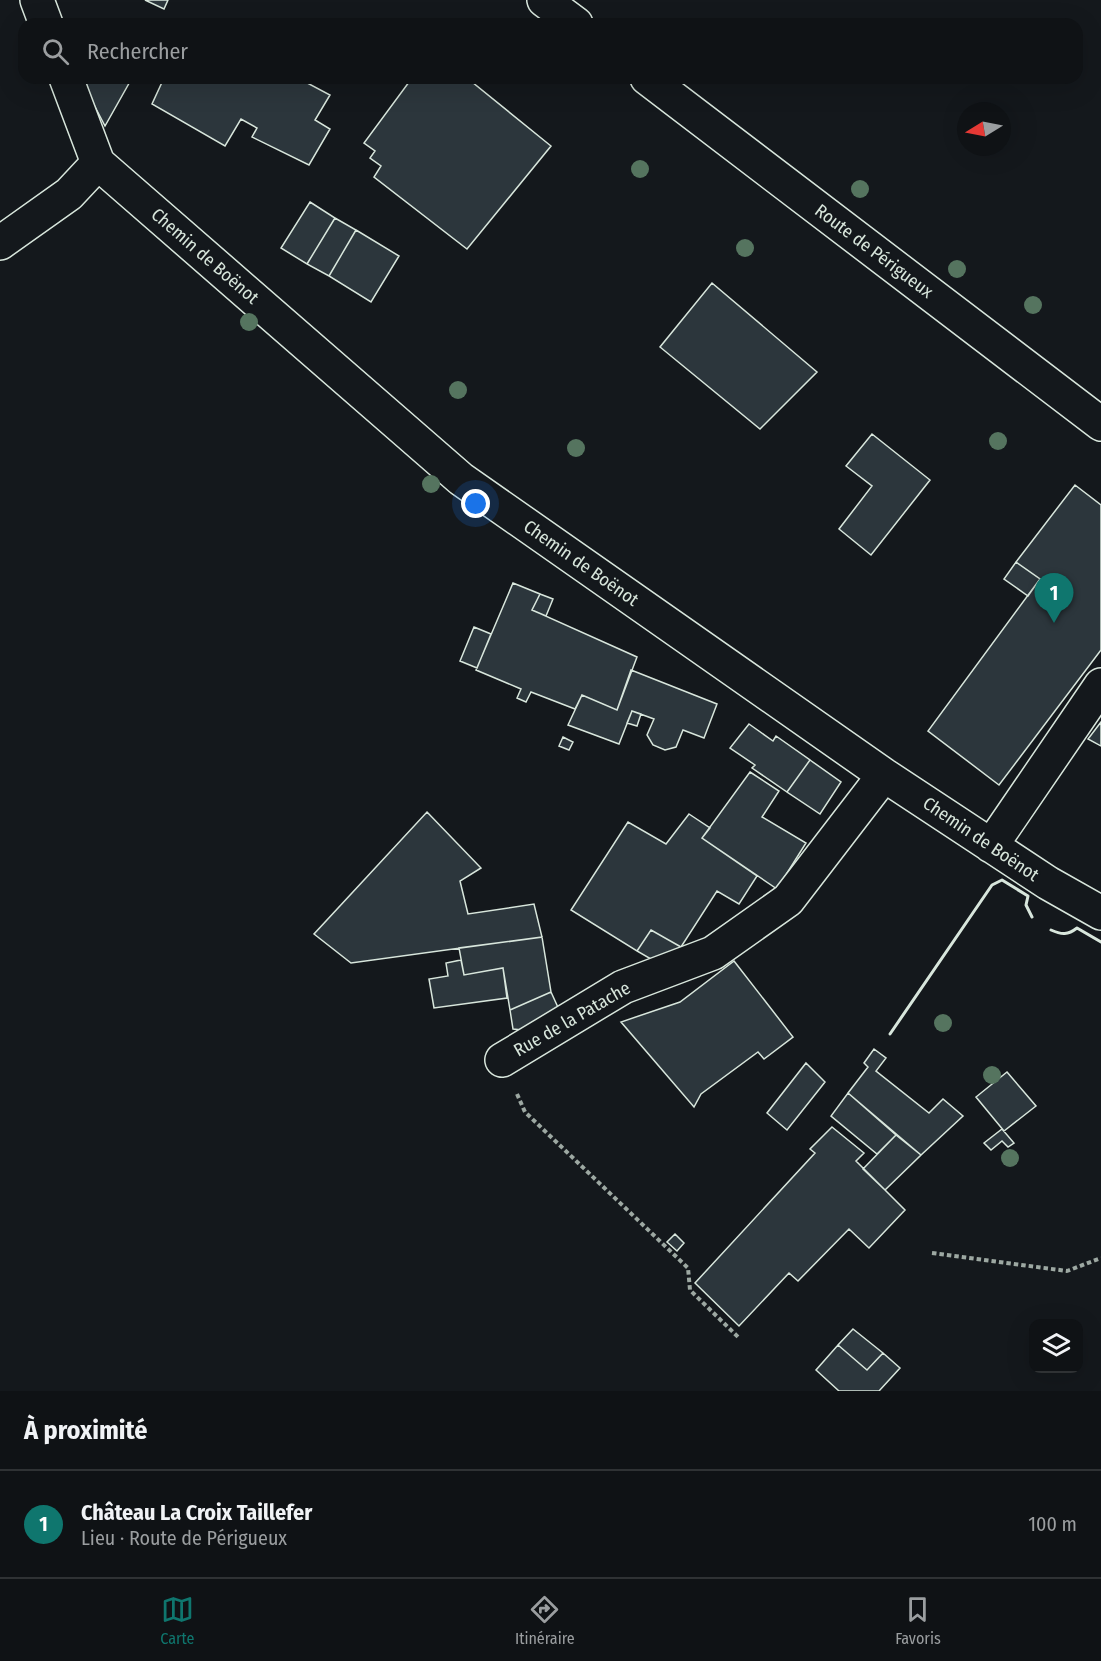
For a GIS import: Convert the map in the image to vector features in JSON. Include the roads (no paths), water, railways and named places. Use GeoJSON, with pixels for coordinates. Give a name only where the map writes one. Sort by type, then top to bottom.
{"type":"FeatureCollection","features":[{"type":"Feature","properties":{"kind":"street"},"geometry":{"type":"LineString","coordinates":[[37,0],[44,18]]}},
{"type":"Feature","properties":{"kind":"street"},"geometry":{"type":"LineString","coordinates":[[544,0],[568,18]]}},
{"type":"Feature","properties":{"kind":"street"},"geometry":{"type":"LineString","coordinates":[[0,243],[69,194],[98,163],[68,84]]}},
{"type":"Feature","properties":{"kind":"street","name":"Route de Périgueux"},"geometry":{"type":"LineString","coordinates":[[655,84],[1101,424]]}},
{"type":"Feature","properties":{"kind":"street","name":"Chemin de Boënot"},"geometry":{"type":"LineString","coordinates":[[98,163],[461,479],[884,775],[1048,883],[1101,913]]}},
{"type":"Feature","properties":{"kind":"street"},"geometry":{"type":"LineString","coordinates":[[991,846],[1101,685]]}},
{"type":"Feature","properties":{"kind":"street","name":"Rue de la Patache"},"geometry":{"type":"LineString","coordinates":[[502,1060],[623,987],[713,953],[788,900],[884,775]]}},
{"type":"Feature","properties":{"kind":"place","name":"Château La Croix Taillefer"},"geometry":{"type":"Point","coordinates":[1054,623]}}]}
